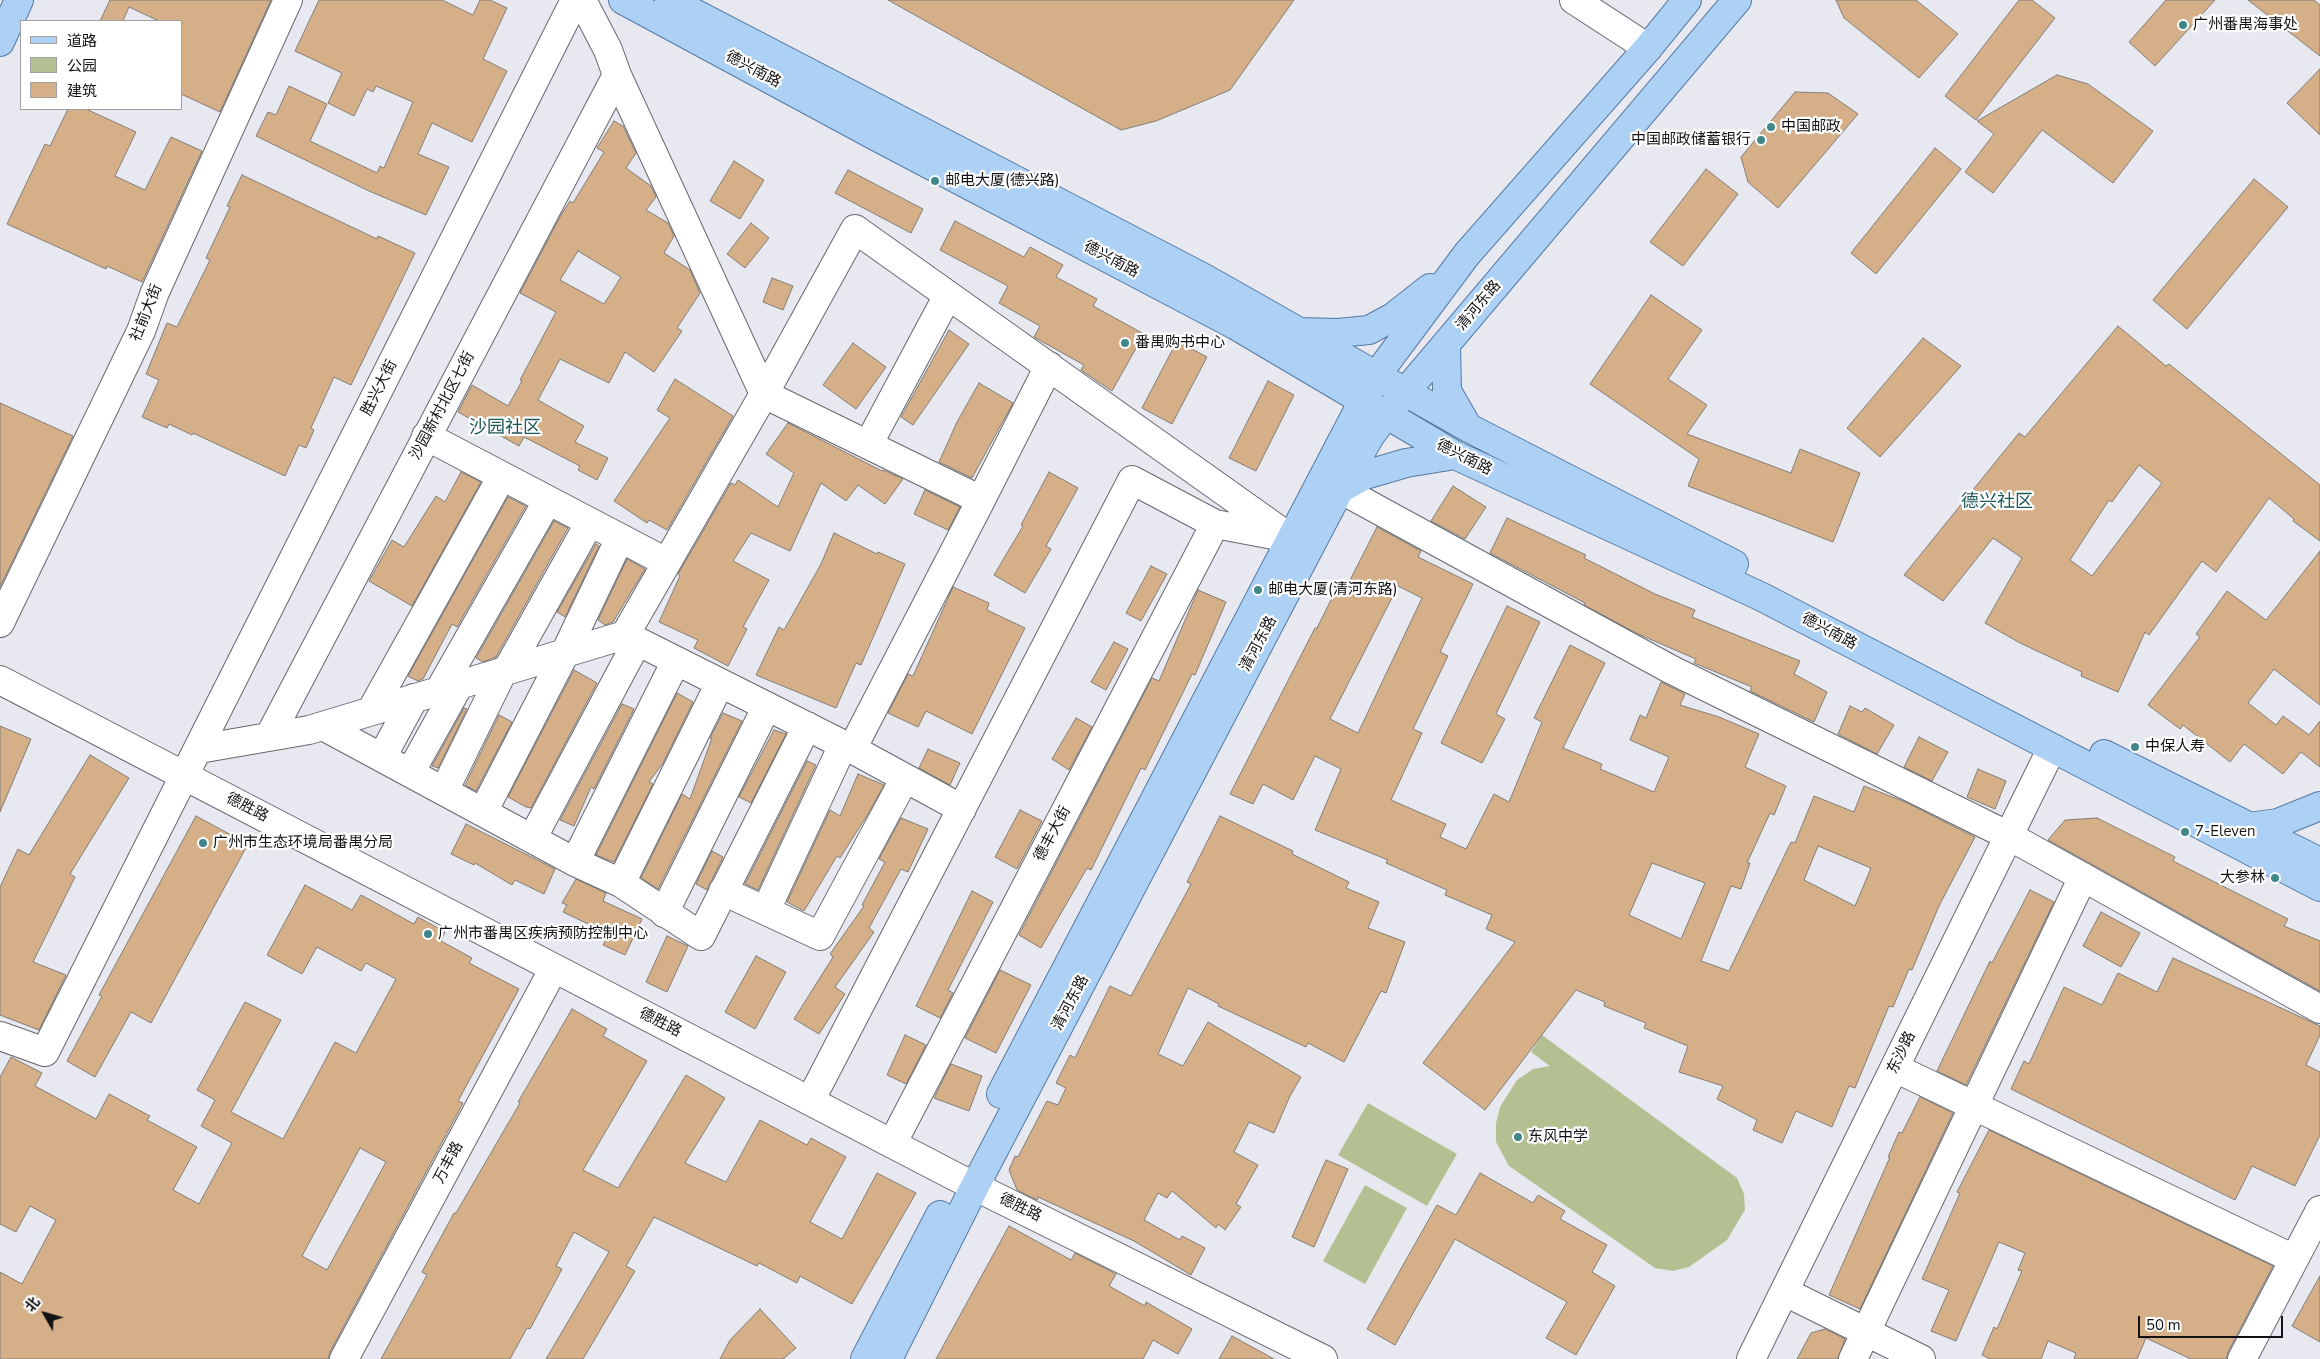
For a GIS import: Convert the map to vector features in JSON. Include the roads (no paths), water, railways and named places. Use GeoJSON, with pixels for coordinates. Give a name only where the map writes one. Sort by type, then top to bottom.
{"type":"FeatureCollection","features":[{"type":"Feature","properties":{"kind":"main road"},"geometry":{"type":"LineString","coordinates":[[0,42],[19,0]]}},
{"type":"Feature","properties":{"kind":"main road","name":"德兴南路"},"geometry":{"type":"LineString","coordinates":[[623,0],[870,133],[1235,325],[1455,455],[1762,597],[2052,748],[2317,870]]}},
{"type":"Feature","properties":{"kind":"main road","name":"德兴南路"},"geometry":{"type":"LineString","coordinates":[[669,0],[1204,278],[1469,428],[2248,827],[2317,870]]}},
{"type":"Feature","properties":{"kind":"main road","name":"清河东路"},"geometry":{"type":"LineString","coordinates":[[888,1359],[966,1182],[1290,538],[1376,376],[1468,254],[1648,48],[1687,0]]}},
{"type":"Feature","properties":{"kind":"main road","name":"清河东路"},"geometry":{"type":"LineString","coordinates":[[865,1359],[966,1182],[1370,436],[1737,0]]}},
{"type":"Feature","properties":{"kind":"main road"},"geometry":{"type":"LineString","coordinates":[[1298,332],[1338,333],[1369,330],[1393,317],[1421,296],[1468,254],[1500,280]]}},
{"type":"Feature","properties":{"kind":"main road"},"geometry":{"type":"LineString","coordinates":[[1446,346],[1447,391],[1469,428]]}},
{"type":"Feature","properties":{"kind":"main road"},"geometry":{"type":"LineString","coordinates":[[1340,490],[1365,475],[1406,463],[1455,455]]}},
{"type":"Feature","properties":{"kind":"main road"},"geometry":{"type":"LineString","coordinates":[[2248,827],[2278,823],[2320,806]]}},
{"type":"Feature","properties":{"kind":"street","name":"社前大街"},"geometry":{"type":"LineString","coordinates":[[0,623],[141,331],[158,284],[288,0]]}},
{"type":"Feature","properties":{"kind":"street","name":"胜兴大街"},"geometry":{"type":"LineString","coordinates":[[0,1036],[45,1052],[575,0]]}},
{"type":"Feature","properties":{"kind":"street"},"geometry":{"type":"LineString","coordinates":[[582,0],[608,50],[617,75],[764,394],[981,500]]}},
{"type":"Feature","properties":{"kind":"street"},"geometry":{"type":"LineString","coordinates":[[1574,0],[1648,48]]}},
{"type":"Feature","properties":{"kind":"street","name":"沙园新村北区七街"},"geometry":{"type":"LineString","coordinates":[[269,737],[617,75]]}},
{"type":"Feature","properties":{"kind":"street"},"geometry":{"type":"LineString","coordinates":[[532,839],[631,638],[666,562],[764,394],[855,229],[1290,538]]}},
{"type":"Feature","properties":{"kind":"street"},"geometry":{"type":"LineString","coordinates":[[868,445],[947,296]]}},
{"type":"Feature","properties":{"kind":"street"},"geometry":{"type":"LineString","coordinates":[[766,910],[848,747],[981,500],[1049,366]]}},
{"type":"Feature","properties":{"kind":"street"},"geometry":{"type":"LineString","coordinates":[[426,436],[666,562]]}},
{"type":"Feature","properties":{"kind":"street"},"geometry":{"type":"LineString","coordinates":[[371,711],[502,476]]}},
{"type":"Feature","properties":{"kind":"street"},"geometry":{"type":"LineString","coordinates":[[810,1101],[1132,480],[1214,524],[1290,538]]}},
{"type":"Feature","properties":{"kind":"street"},"geometry":{"type":"LineString","coordinates":[[1340,490],[1670,669],[2009,836],[2320,1009]]}},
{"type":"Feature","properties":{"kind":"street"},"geometry":{"type":"LineString","coordinates":[[382,757],[437,691],[548,500]]}},
{"type":"Feature","properties":{"kind":"street"},"geometry":{"type":"LineString","coordinates":[[444,791],[505,671],[590,522]]}},
{"type":"Feature","properties":{"kind":"street","name":"德丰大街"},"geometry":{"type":"LineString","coordinates":[[892,1144],[1214,524]]}},
{"type":"Feature","properties":{"kind":"street"},"geometry":{"type":"LineString","coordinates":[[483,812],[565,653],[620,538]]}},
{"type":"Feature","properties":{"kind":"street"},"geometry":{"type":"LineString","coordinates":[[199,749],[323,726],[565,653],[631,638],[848,747],[962,809]]}},
{"type":"Feature","properties":{"kind":"street"},"geometry":{"type":"LineString","coordinates":[[575,862],[676,661]]}},
{"type":"Feature","properties":{"kind":"street","name":"德胜路"},"geometry":{"type":"LineString","coordinates":[[0,680],[966,1182],[1323,1359]]}},
{"type":"Feature","properties":{"kind":"street"},"geometry":{"type":"LineString","coordinates":[[621,883],[720,683]]}},
{"type":"Feature","properties":{"kind":"street"},"geometry":{"type":"LineString","coordinates":[[410,773],[437,691]]}},
{"type":"Feature","properties":{"kind":"street"},"geometry":{"type":"LineString","coordinates":[[664,913],[767,706]]}},
{"type":"Feature","properties":{"kind":"street"},"geometry":{"type":"LineString","coordinates":[[323,726],[575,862],[621,883],[701,936],[807,726]]}},
{"type":"Feature","properties":{"kind":"street","name":"东沙路"},"geometry":{"type":"LineString","coordinates":[[1751,1359],[2052,748]]}},
{"type":"Feature","properties":{"kind":"street"},"geometry":{"type":"LineString","coordinates":[[723,891],[820,936],[905,778]]}},
{"type":"Feature","properties":{"kind":"street"},"geometry":{"type":"LineString","coordinates":[[1853,1359],[2083,878]]}},
{"type":"Feature","properties":{"kind":"street","name":"万丰路"},"geometry":{"type":"LineString","coordinates":[[344,1359],[554,968]]}},
{"type":"Feature","properties":{"kind":"street"},"geometry":{"type":"LineString","coordinates":[[1895,1068],[2294,1259]]}},
{"type":"Feature","properties":{"kind":"street"},"geometry":{"type":"LineString","coordinates":[[2242,1359],[2320,1210]]}},
{"type":"Feature","properties":{"kind":"street"},"geometry":{"type":"LineString","coordinates":[[1785,1292],[1922,1359]]}},
{"type":"Feature","properties":{"kind":"place","name":"广州番禺海事处"},"geometry":{"type":"Point","coordinates":[2183,25]}},
{"type":"Feature","properties":{"kind":"place","name":"中国邮政"},"geometry":{"type":"Point","coordinates":[1771,127]}},
{"type":"Feature","properties":{"kind":"place","name":"中国邮政储蓄银行"},"geometry":{"type":"Point","coordinates":[1761,140]}},
{"type":"Feature","properties":{"kind":"place","name":"邮电大厦(德兴路)"},"geometry":{"type":"Point","coordinates":[935,181]}},
{"type":"Feature","properties":{"kind":"place","name":"番禺购书中心"},"geometry":{"type":"Point","coordinates":[1125,343]}},
{"type":"Feature","properties":{"kind":"place","name":"邮电大厦(清河东路)"},"geometry":{"type":"Point","coordinates":[1258,590]}},
{"type":"Feature","properties":{"kind":"place","name":"中保人寿"},"geometry":{"type":"Point","coordinates":[2135,747]}},
{"type":"Feature","properties":{"kind":"place","name":"7-Eleven"},"geometry":{"type":"Point","coordinates":[2185,832]}},
{"type":"Feature","properties":{"kind":"place","name":"广州市生态环境局番禺分局"},"geometry":{"type":"Point","coordinates":[203,843]}},
{"type":"Feature","properties":{"kind":"place","name":"大参林"},"geometry":{"type":"Point","coordinates":[2275,878]}},
{"type":"Feature","properties":{"kind":"place","name":"广州市番禺区疾病预防控制中心"},"geometry":{"type":"Point","coordinates":[428,934]}},
{"type":"Feature","properties":{"kind":"place","name":"东风中学"},"geometry":{"type":"Point","coordinates":[1518,1137]}},
{"type":"Feature","properties":{"kind":"district","name":"沙园社区"},"geometry":{"type":"Point","coordinates":[505,429]}},
{"type":"Feature","properties":{"kind":"district","name":"德兴社区"},"geometry":{"type":"Point","coordinates":[1997,503]}}]}
